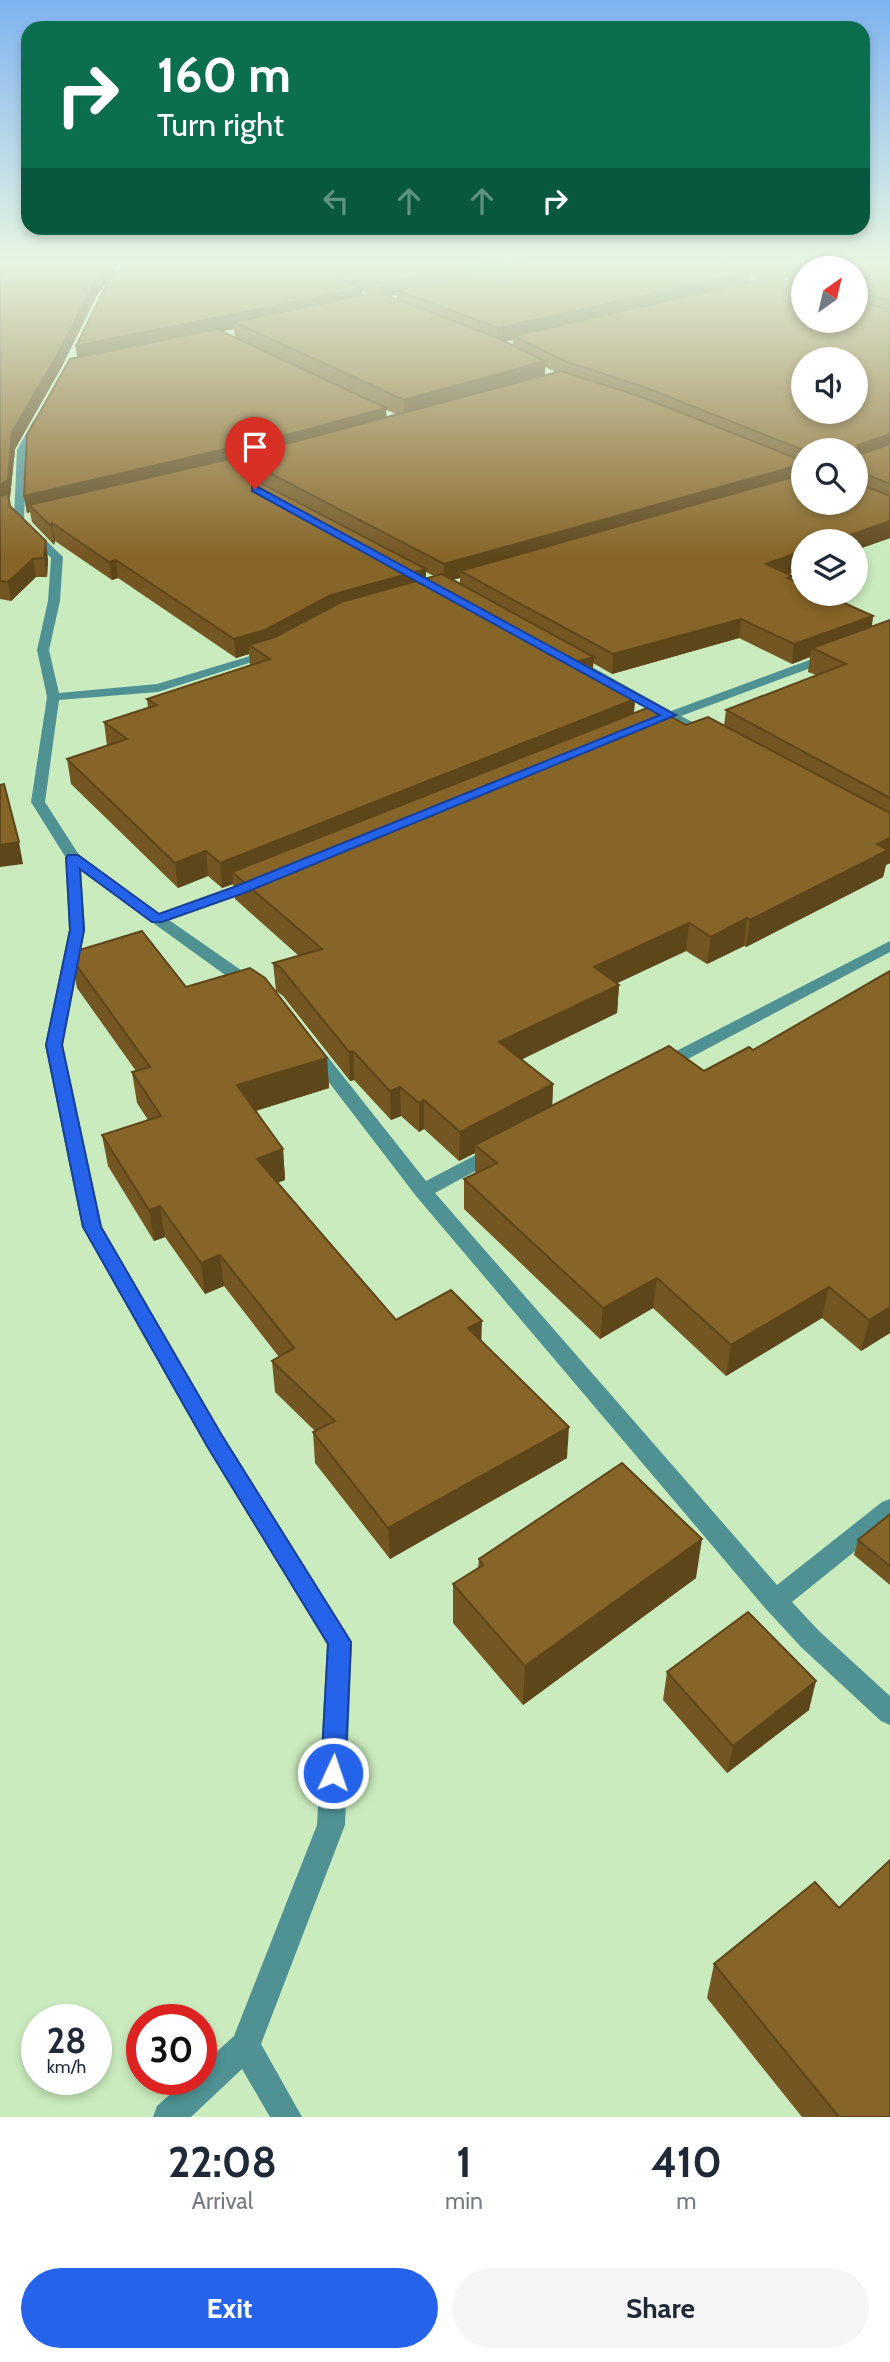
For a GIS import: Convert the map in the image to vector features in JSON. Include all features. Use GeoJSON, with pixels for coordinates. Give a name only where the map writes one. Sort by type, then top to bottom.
{"type":"FeatureCollection","features":[{"type":"Feature","properties":{"kind":"street"},"geometry":{"type":"LineString","coordinates":[[41,416],[22,450],[11,502],[19,520],[57,556],[54,601],[43,650],[53,697],[38,802],[73,858],[265,995]]}},
{"type":"Feature","properties":{"kind":"street"},"geometry":{"type":"LineString","coordinates":[[200,476],[279,457]]}},
{"type":"Feature","properties":{"kind":"street"},"geometry":{"type":"LineString","coordinates":[[238,466],[247,477]]}},
{"type":"Feature","properties":{"kind":"street"},"geometry":{"type":"LineString","coordinates":[[19,520],[32,517]]}},
{"type":"Feature","properties":{"kind":"street"},"geometry":{"type":"LineString","coordinates":[[53,697],[158,688],[271,654],[282,648]]}},
{"type":"Feature","properties":{"kind":"street"},"geometry":{"type":"LineString","coordinates":[[632,731],[851,649]]}},
{"type":"Feature","properties":{"kind":"street"},"geometry":{"type":"LineString","coordinates":[[561,654],[719,742]]}},
{"type":"Feature","properties":{"kind":"street"},"geometry":{"type":"LineString","coordinates":[[73,858],[77,930],[54,1045],[92,1227],[214,1440],[340,1642],[331,1825],[245,2046],[168,2117]]}},
{"type":"Feature","properties":{"kind":"street"},"geometry":{"type":"LineString","coordinates":[[157,919],[264,880]]}},
{"type":"Feature","properties":{"kind":"street"},"geometry":{"type":"LineString","coordinates":[[644,1074],[890,946]]}},
{"type":"Feature","properties":{"kind":"street"},"geometry":{"type":"LineString","coordinates":[[300,1034],[423,1191],[775,1601],[810,1639],[890,1713]]}},
{"type":"Feature","properties":{"kind":"street"},"geometry":{"type":"LineString","coordinates":[[423,1191],[509,1145]]}},
{"type":"Feature","properties":{"kind":"street"},"geometry":{"type":"LineString","coordinates":[[775,1601],[890,1509]]}},
{"type":"Feature","properties":{"kind":"street"},"geometry":{"type":"LineString","coordinates":[[245,2046],[286,2117]]}},
{"type":"Feature","properties":{"kind":"building"},"geometry":{"type":"Polygon","coordinates":[[[0,359],[55,359],[12,432],[8,480],[0,485],[0,359]]]}},
{"type":"Feature","properties":{"kind":"building"},"geometry":{"type":"Polygon","coordinates":[[[70,359],[281,359],[386,408],[302,431],[24,496],[27,435],[70,359]]]}},
{"type":"Feature","properties":{"kind":"building"},"geometry":{"type":"Polygon","coordinates":[[[314,359],[540,359],[545,361],[404,400],[314,359]]]}},
{"type":"Feature","properties":{"kind":"building"},"geometry":{"type":"Polygon","coordinates":[[[560,359],[791,359],[791,424],[868,424],[868,359],[890,359],[890,434],[868,442],[868,438],[791,438],[791,445],[647,388],[560,359]]]}},
{"type":"Feature","properties":{"kind":"building"},"geometry":{"type":"Polygon","coordinates":[[[561,371],[639,396],[791,456],[791,467],[444,564],[260,468],[248,454],[561,371]]]}},
{"type":"Feature","properties":{"kind":"building"},"geometry":{"type":"Polygon","coordinates":[[[890,444],[890,484],[868,475],[868,452],[890,444]]]}},
{"type":"Feature","properties":{"kind":"building"},"geometry":{"type":"Polygon","coordinates":[[[234,458],[249,477],[426,569],[331,595],[265,630],[234,639],[116,560],[109,562],[52,523],[52,527],[29,505],[234,458]]]}},
{"type":"Feature","properties":{"kind":"building"},"geometry":{"type":"Polygon","coordinates":[[[791,477],[791,515],[868,515],[868,487],[890,496],[890,521],[867,529],[791,529],[791,555],[766,564],[791,576],[787,578],[791,580],[791,606],[851,606],[873,616],[794,644],[741,619],[613,654],[460,571],[791,477]]]}},
{"type":"Feature","properties":{"kind":"building"},"geometry":{"type":"Polygon","coordinates":[[[8,494],[10,506],[46,541],[44,558],[33,559],[8,582],[0,581],[0,496],[8,494]]]}},
{"type":"Feature","properties":{"kind":"building"},"geometry":{"type":"Polygon","coordinates":[[[442,574],[594,657],[571,663],[635,699],[220,863],[206,851],[175,863],[67,759],[127,739],[104,722],[157,705],[147,699],[270,659],[249,645],[275,637],[341,602],[442,574]]]}},
{"type":"Feature","properties":{"kind":"building"},"geometry":{"type":"Polygon","coordinates":[[[890,620],[890,798],[726,710],[846,664],[812,648],[890,620]]]}},
{"type":"Feature","properties":{"kind":"building"},"geometry":{"type":"Polygon","coordinates":[[[652,706],[686,725],[708,717],[890,813],[890,838],[877,844],[888,850],[711,937],[689,923],[594,967],[619,985],[499,1042],[553,1084],[460,1132],[424,1100],[419,1103],[400,1087],[390,1091],[353,1051],[349,1052],[281,968],[273,963],[322,949],[232,872],[652,706]]]}},
{"type":"Feature","properties":{"kind":"building"},"geometry":{"type":"Polygon","coordinates":[[[4,784],[19,842],[0,845],[0,785],[4,784]]]}},
{"type":"Feature","properties":{"kind":"building"},"geometry":{"type":"Polygon","coordinates":[[[142,931],[186,987],[250,968],[265,978],[327,1058],[237,1085],[283,1149],[257,1159],[396,1320],[451,1290],[482,1321],[468,1328],[569,1427],[388,1528],[313,1432],[335,1421],[272,1361],[294,1348],[220,1255],[201,1263],[160,1206],[149,1210],[102,1135],[161,1116],[132,1072],[150,1067],[72,959],[73,952],[142,931]]]}},
{"type":"Feature","properties":{"kind":"building"},"geometry":{"type":"Polygon","coordinates":[[[890,971],[890,1307],[869,1320],[829,1287],[731,1345],[657,1278],[603,1308],[464,1179],[497,1163],[475,1145],[669,1046],[704,1071],[749,1047],[753,1050],[890,971]]]}},
{"type":"Feature","properties":{"kind":"building"},"geometry":{"type":"Polygon","coordinates":[[[622,1463],[702,1539],[525,1666],[453,1584],[483,1565],[479,1559],[622,1463]]]}},
{"type":"Feature","properties":{"kind":"building"},"geometry":{"type":"Polygon","coordinates":[[[890,1514],[890,1566],[858,1540],[890,1514]]]}},
{"type":"Feature","properties":{"kind":"building"},"geometry":{"type":"Polygon","coordinates":[[[748,1612],[816,1681],[733,1746],[667,1672],[748,1612]]]}},
{"type":"Feature","properties":{"kind":"building"},"geometry":{"type":"Polygon","coordinates":[[[890,1860],[890,2117],[839,2117],[714,1964],[815,1882],[839,1908],[890,1860]]]}},
{"type":"Feature","properties":{"kind":"route"},"geometry":{"type":"LineString","coordinates":[[255,489],[440,587],[670,715],[239,890],[157,919],[73,858],[77,930],[54,1045],[92,1227],[214,1440],[340,1642],[333,1773]]}}]}
